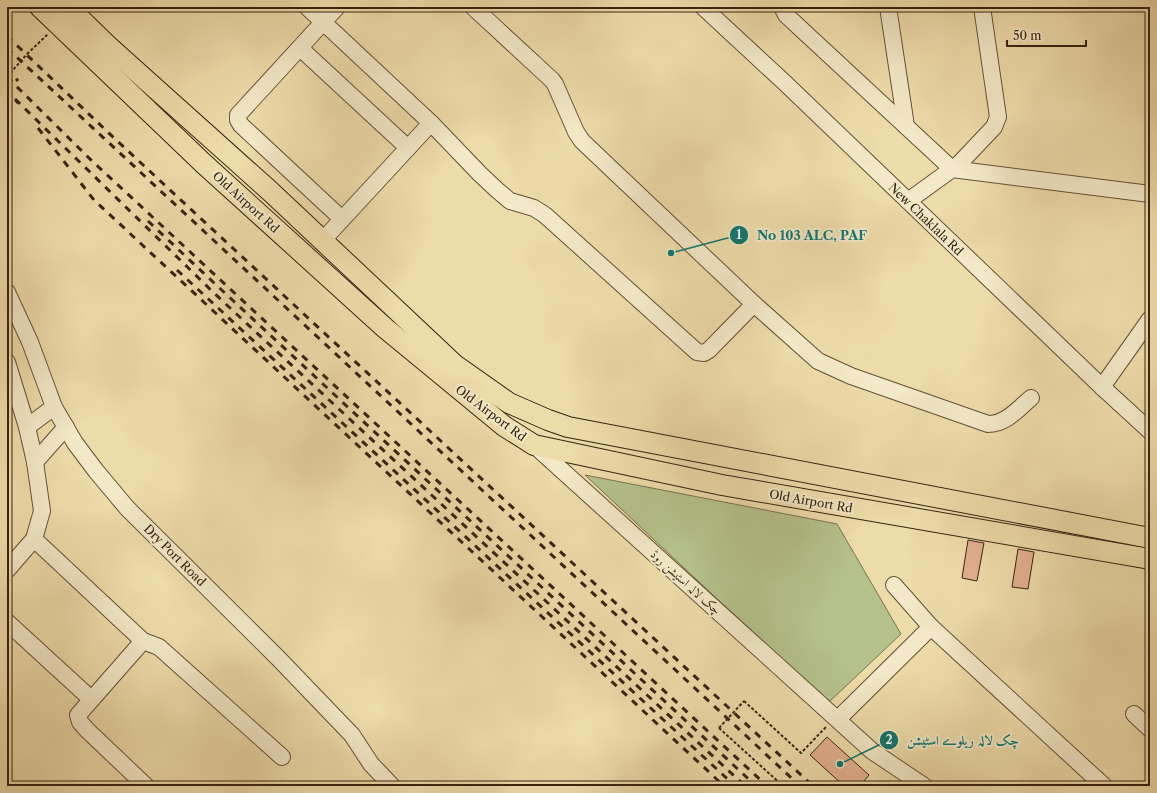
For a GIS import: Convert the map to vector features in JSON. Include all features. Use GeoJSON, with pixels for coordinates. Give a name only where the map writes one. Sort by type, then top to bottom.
{"type":"FeatureCollection","features":[{"type":"Feature","properties":{"kind":"main road","name":"Old Airport Rd"},"geometry":{"type":"LineString","coordinates":[[40,7],[204,164],[385,328],[504,426],[534,445],[575,455],[722,485],[1150,558]]}},
{"type":"Feature","properties":{"kind":"main road","name":"Old Airport Rd"},"geometry":{"type":"LineString","coordinates":[[68,7],[107,45],[323,240],[455,365],[509,403],[568,427],[1150,538]]}},
{"type":"Feature","properties":{"kind":"main road"},"geometry":{"type":"LineString","coordinates":[[87,7],[107,45]]}},
{"type":"Feature","properties":{"kind":"main road"},"geometry":{"type":"LineString","coordinates":[[504,426],[522,429],[528,426],[528,420],[509,403]]}},
{"type":"Feature","properties":{"kind":"main road"},"geometry":{"type":"LineString","coordinates":[[575,455],[562,448],[559,440],[564,434],[569,432],[589,431]]}},
{"type":"Feature","properties":{"kind":"street"},"geometry":{"type":"LineString","coordinates":[[307,7],[431,123],[497,190],[510,201],[534,208],[545,215],[698,352],[704,353],[709,350],[754,304]]}},
{"type":"Feature","properties":{"kind":"street"},"geometry":{"type":"LineString","coordinates":[[337,7],[238,115],[238,120],[241,125],[342,219]]}},
{"type":"Feature","properties":{"kind":"street"},"geometry":{"type":"LineString","coordinates":[[474,7],[552,80],[576,132],[582,141],[754,304],[818,361],[851,376],[988,424],[1000,423],[1031,398]]}},
{"type":"Feature","properties":{"kind":"street"},"geometry":{"type":"LineString","coordinates":[[782,7],[786,15],[952,169],[1150,194]]}},
{"type":"Feature","properties":{"kind":"street"},"geometry":{"type":"LineString","coordinates":[[888,7],[906,126]]}},
{"type":"Feature","properties":{"kind":"street"},"geometry":{"type":"LineString","coordinates":[[908,201],[959,164],[994,127],[998,117],[982,7]]}},
{"type":"Feature","properties":{"kind":"street","name":"New Chaklala Rd"},"geometry":{"type":"LineString","coordinates":[[709,9],[1102,387],[1150,431]]}},
{"type":"Feature","properties":{"kind":"street"},"geometry":{"type":"LineString","coordinates":[[300,48],[408,148]]}},
{"type":"Feature","properties":{"kind":"street"},"geometry":{"type":"LineString","coordinates":[[323,240],[431,123]]}},
{"type":"Feature","properties":{"kind":"street","name":"Dry Port Road"},"geometry":{"type":"LineString","coordinates":[[7,292],[30,342],[54,406],[75,443],[96,471],[127,508],[347,729],[371,764],[392,786]]}},
{"type":"Feature","properties":{"kind":"street"},"geometry":{"type":"LineString","coordinates":[[1102,387],[1150,319]]}},
{"type":"Feature","properties":{"kind":"street"},"geometry":{"type":"LineString","coordinates":[[7,362],[27,427],[35,462],[42,511],[34,539],[7,570]]}},
{"type":"Feature","properties":{"kind":"street"},"geometry":{"type":"LineString","coordinates":[[27,427],[54,406]]}},
{"type":"Feature","properties":{"kind":"street"},"geometry":{"type":"LineString","coordinates":[[35,462],[66,427]]}},
{"type":"Feature","properties":{"kind":"street","name":"چک لالہ اسٹیشن روڈ"},"geometry":{"type":"LineString","coordinates":[[534,445],[872,751],[924,786]]}},
{"type":"Feature","properties":{"kind":"street"},"geometry":{"type":"LineString","coordinates":[[34,539],[143,641],[159,647],[282,757]]}},
{"type":"Feature","properties":{"kind":"street"},"geometry":{"type":"LineString","coordinates":[[894,585],[930,627],[1104,786]]}},
{"type":"Feature","properties":{"kind":"street"},"geometry":{"type":"LineString","coordinates":[[7,622],[91,699]]}},
{"type":"Feature","properties":{"kind":"street"},"geometry":{"type":"LineString","coordinates":[[836,718],[930,627]]}},
{"type":"Feature","properties":{"kind":"street"},"geometry":{"type":"LineString","coordinates":[[143,641],[78,714],[80,722],[146,786]]}},
{"type":"Feature","properties":{"kind":"street"},"geometry":{"type":"LineString","coordinates":[[1134,714],[1150,729]]}},
{"type":"Feature","properties":{"kind":"path"},"geometry":{"type":"LineString","coordinates":[[7,77],[36,44]]}},
{"type":"Feature","properties":{"kind":"path"},"geometry":{"type":"LineString","coordinates":[[783,786],[719,728],[744,701],[801,753],[836,718]]}},
{"type":"Feature","properties":{"kind":"green space"},"geometry":{"type":"Polygon","coordinates":[[[585,475],[837,524],[901,634],[828,703],[585,475]]]}},
{"type":"Feature","properties":{"kind":"building"},"geometry":{"type":"Polygon","coordinates":[[[968,540],[984,543],[977,581],[962,578],[968,540]]]}},
{"type":"Feature","properties":{"kind":"building"},"geometry":{"type":"Polygon","coordinates":[[[1018,549],[1034,552],[1028,589],[1012,587],[1018,549]]]}},
{"type":"Feature","properties":{"kind":"building"},"geometry":{"type":"Polygon","coordinates":[[[827,737],[869,775],[860,786],[844,786],[810,755],[827,737]]]}},
{"type":"Feature","properties":{"kind":"railway"},"geometry":{"type":"LineString","coordinates":[[7,36],[114,138],[813,786]]}},
{"type":"Feature","properties":{"kind":"railway"},"geometry":{"type":"LineString","coordinates":[[7,48],[800,786]]}},
{"type":"Feature","properties":{"kind":"railway"},"geometry":{"type":"LineString","coordinates":[[7,68],[18,81]]}},
{"type":"Feature","properties":{"kind":"railway"},"geometry":{"type":"LineString","coordinates":[[7,77],[92,161],[767,786]]}},
{"type":"Feature","properties":{"kind":"railway"},"geometry":{"type":"LineString","coordinates":[[7,89],[18,103]]}},
{"type":"Feature","properties":{"kind":"railway"},"geometry":{"type":"LineString","coordinates":[[15,99],[215,294],[745,786]]}},
{"type":"Feature","properties":{"kind":"railway"},"geometry":{"type":"LineString","coordinates":[[38,128],[94,200],[724,786]]}},
{"type":"Feature","properties":{"kind":"railway"},"geometry":{"type":"LineString","coordinates":[[148,221],[756,786]]}},
{"type":"Feature","properties":{"kind":"railway"},"geometry":{"type":"LineString","coordinates":[[177,270],[735,786]]}},
{"type":"Feature","properties":{"kind":"place","name":"No 103 ALC, PAF"},"geometry":{"type":"Point","coordinates":[671,253]}},
{"type":"Feature","properties":{"kind":"place","name":"چک لالہ ریلوے اسٹیشن"},"geometry":{"type":"Point","coordinates":[840,764]}}]}
